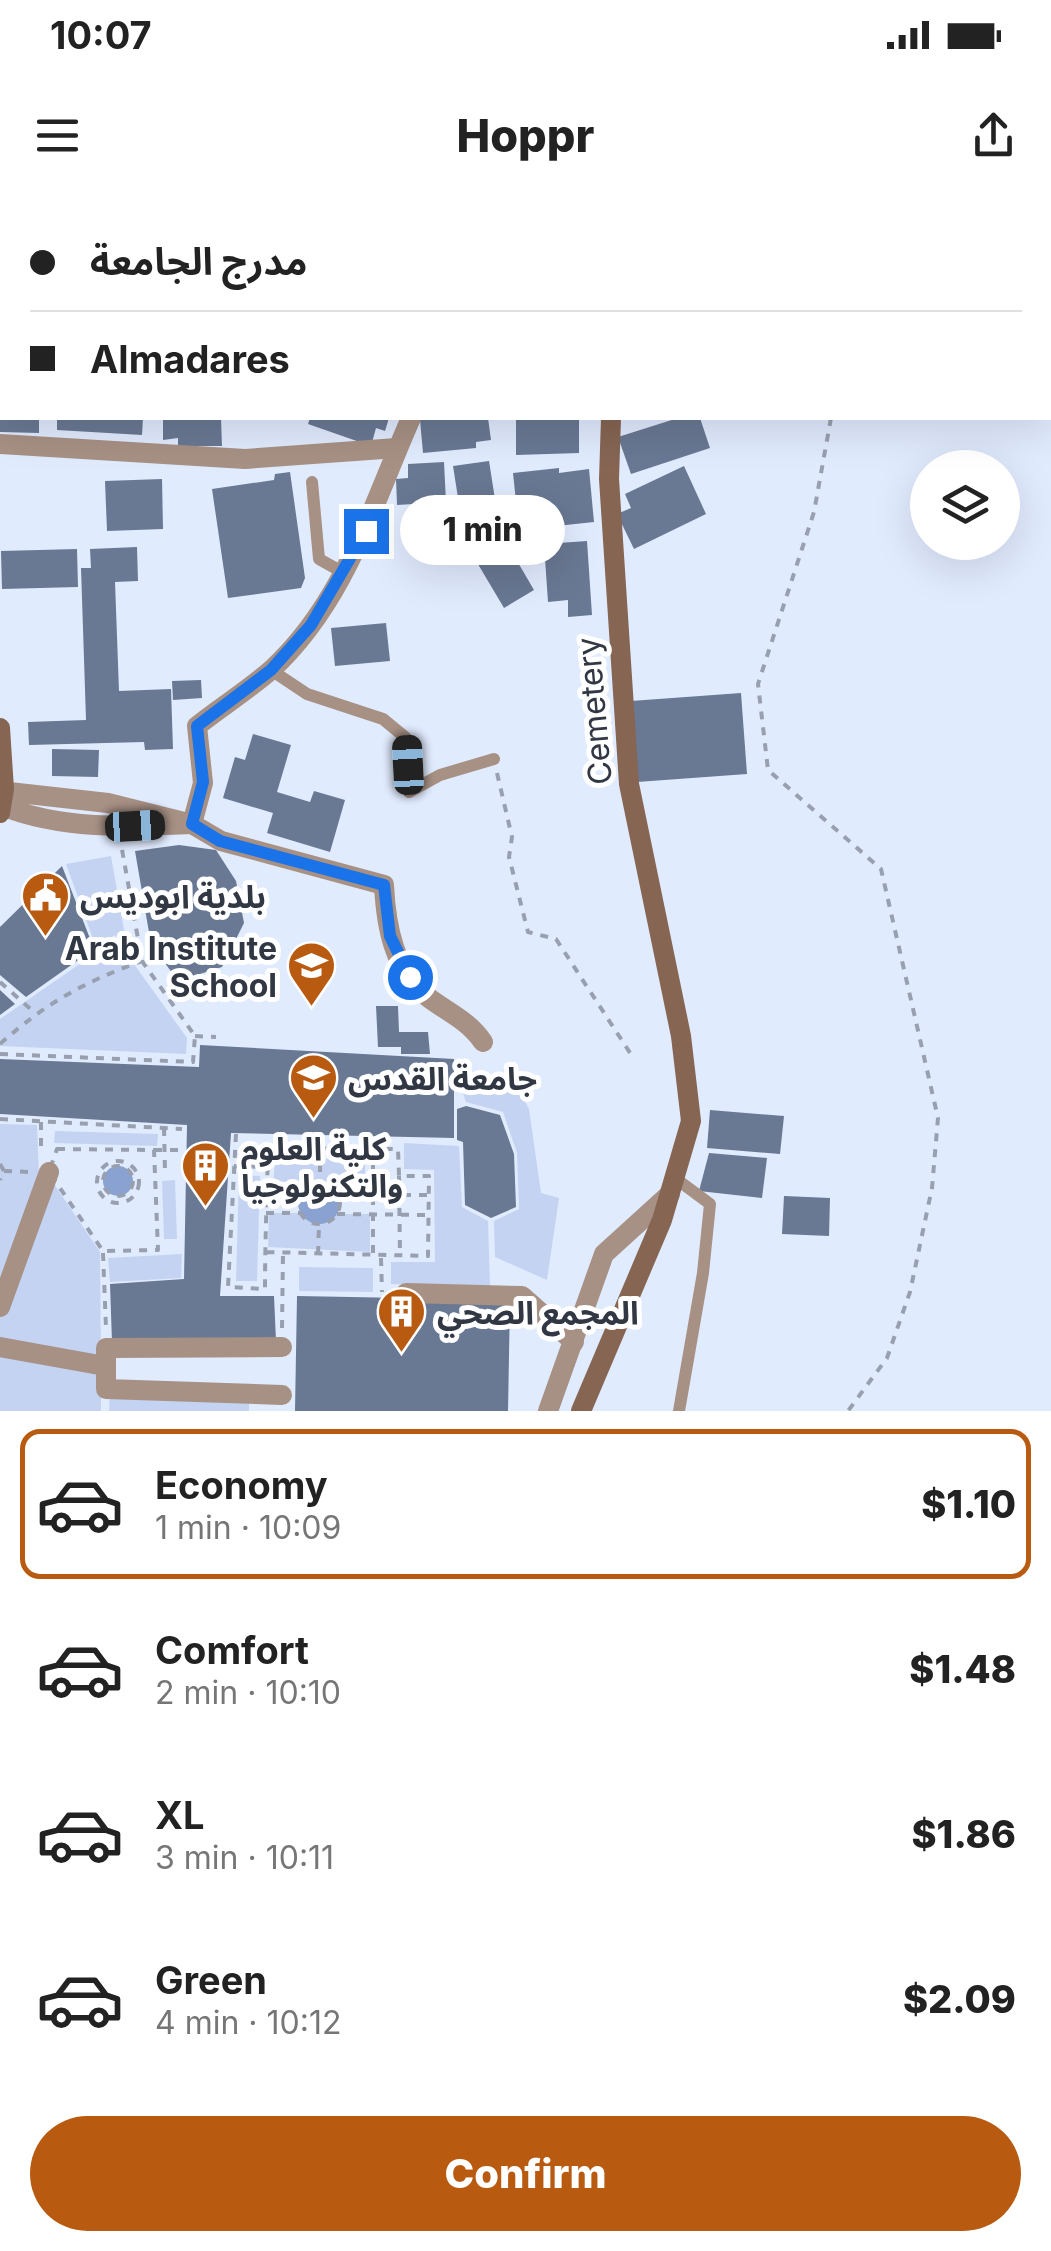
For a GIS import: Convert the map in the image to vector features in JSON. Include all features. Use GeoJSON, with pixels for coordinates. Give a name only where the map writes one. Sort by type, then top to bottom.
{"type":"FeatureCollection","features":[{"type":"Feature","properties":{"kind":"street"},"geometry":{"type":"LineString","coordinates":[[192,824],[203,782],[197,726],[271,670],[311,625],[366,531],[410,420]]}},
{"type":"Feature","properties":{"kind":"street","name":"Cemetery"},"geometry":{"type":"LineString","coordinates":[[582,1411],[673,1186],[691,1122],[672,996],[628,784],[609,479],[612,420]]}},
{"type":"Feature","properties":{"kind":"street"},"geometry":{"type":"LineString","coordinates":[[0,444],[245,458],[397,448]]}},
{"type":"Feature","properties":{"kind":"street"},"geometry":{"type":"LineString","coordinates":[[0,728],[1,801],[24,815],[135,826],[192,824],[220,841],[384,885],[390,936],[400,963],[419,990],[473,1026],[484,1042]]}},
{"type":"Feature","properties":{"kind":"street"},"geometry":{"type":"LineString","coordinates":[[0,1307],[45,1164]]}},
{"type":"Feature","properties":{"kind":"street"},"geometry":{"type":"LineString","coordinates":[[548,1411],[604,1254],[673,1186]]}},
{"type":"Feature","properties":{"kind":"street"},"geometry":{"type":"LineString","coordinates":[[406,1293],[522,1296],[574,1342]]}},
{"type":"Feature","properties":{"kind":"street"},"geometry":{"type":"LineString","coordinates":[[0,1347],[106,1357],[282,1347]]}},
{"type":"Feature","properties":{"kind":"street"},"geometry":{"type":"LineString","coordinates":[[106,1357],[106,1389],[257,1402],[282,1395]]}},
{"type":"Feature","properties":{"kind":"lane"},"geometry":{"type":"LineString","coordinates":[[312,482],[320,560],[344,573]]}},
{"type":"Feature","properties":{"kind":"lane"},"geometry":{"type":"LineString","coordinates":[[271,670],[307,694],[383,719],[406,738],[409,792],[440,775],[494,758]]}},
{"type":"Feature","properties":{"kind":"lane"},"geometry":{"type":"LineString","coordinates":[[673,1186],[710,1204],[703,1273],[679,1411]]}},
{"type":"Feature","properties":{"kind":"path"},"geometry":{"type":"LineString","coordinates":[[832,420],[814,512],[758,684],[768,770],[881,869],[938,1118],[932,1188],[910,1292],[888,1358],[848,1411]]}},
{"type":"Feature","properties":{"kind":"path"},"geometry":{"type":"LineString","coordinates":[[494,758],[512,837],[508,856],[528,932],[556,939],[634,1060]]}},
{"type":"Feature","properties":{"kind":"path"},"geometry":{"type":"LineString","coordinates":[[0,1054],[193,1062],[194,1036],[142,962],[121,848]]}},
{"type":"Feature","properties":{"kind":"path"},"geometry":{"type":"LineString","coordinates":[[0,1044],[35,1013],[96,978],[142,962]]}},
{"type":"Feature","properties":{"kind":"path"},"geometry":{"type":"LineString","coordinates":[[0,982],[35,1013]]}},
{"type":"Feature","properties":{"kind":"path"},"geometry":{"type":"LineString","coordinates":[[194,1036],[216,1037]]}},
{"type":"Feature","properties":{"kind":"path"},"geometry":{"type":"LineString","coordinates":[[0,1119],[182,1130]]}},
{"type":"Feature","properties":{"kind":"path"},"geometry":{"type":"LineString","coordinates":[[41,1121],[45,1164],[103,1252],[106,1357]]}},
{"type":"Feature","properties":{"kind":"path"},"geometry":{"type":"LineString","coordinates":[[164,1128],[165,1172]]}},
{"type":"Feature","properties":{"kind":"path"},"geometry":{"type":"LineString","coordinates":[[236,1134],[228,1287],[265,1290],[268,1148],[398,1149],[400,1257]]}},
{"type":"Feature","properties":{"kind":"path"},"geometry":{"type":"LineString","coordinates":[[320,1148],[320,1181]]}},
{"type":"Feature","properties":{"kind":"path"},"geometry":{"type":"LineString","coordinates":[[45,1164],[57,1149],[180,1150]]}},
{"type":"Feature","properties":{"kind":"path"},"geometry":{"type":"LineString","coordinates":[[372,1149],[374,1258]]}},
{"type":"Feature","properties":{"kind":"path"},"geometry":{"type":"LineString","coordinates":[[103,1252],[158,1250],[154,1150]]}},
{"type":"Feature","properties":{"kind":"path"},"geometry":{"type":"LineString","coordinates":[[114,1160],[128,1162],[135,1174],[136,1193],[125,1202],[111,1202],[97,1187],[102,1167],[114,1160]]}},
{"type":"Feature","properties":{"kind":"path"},"geometry":{"type":"LineString","coordinates":[[0,1164],[4,1174],[0,1180]]}},
{"type":"Feature","properties":{"kind":"path"},"geometry":{"type":"LineString","coordinates":[[234,1166],[268,1167]]}},
{"type":"Feature","properties":{"kind":"path"},"geometry":{"type":"LineString","coordinates":[[265,1252],[374,1258],[428,1256],[429,1176],[399,1176]]}},
{"type":"Feature","properties":{"kind":"path"},"geometry":{"type":"LineString","coordinates":[[267,1188],[301,1191],[320,1181]]}},
{"type":"Feature","properties":{"kind":"path"},"geometry":{"type":"LineString","coordinates":[[320,1181],[339,1195],[429,1195]]}},
{"type":"Feature","properties":{"kind":"path"},"geometry":{"type":"LineString","coordinates":[[300,1212],[301,1191]]}},
{"type":"Feature","properties":{"kind":"path"},"geometry":{"type":"LineString","coordinates":[[337,1214],[339,1195]]}},
{"type":"Feature","properties":{"kind":"path"},"geometry":{"type":"LineString","coordinates":[[266,1213],[300,1212],[318,1224]]}},
{"type":"Feature","properties":{"kind":"path"},"geometry":{"type":"LineString","coordinates":[[318,1224],[337,1214],[428,1215]]}},
{"type":"Feature","properties":{"kind":"path"},"geometry":{"type":"LineString","coordinates":[[318,1224],[318,1255]]}},
{"type":"Feature","properties":{"kind":"path"},"geometry":{"type":"LineString","coordinates":[[282,1301],[283,1253]]}},
{"type":"Feature","properties":{"kind":"path"},"geometry":{"type":"LineString","coordinates":[[382,1258],[382,1292]]}},
{"type":"Feature","properties":{"kind":"shaded area"},"geometry":{"type":"Polygon","coordinates":[[[111,856],[127,947],[115,935],[96,947],[66,864],[111,856]]]}},
{"type":"Feature","properties":{"kind":"shaded area"},"geometry":{"type":"Polygon","coordinates":[[[116,939],[187,1038],[186,1054],[0,1046],[0,1019],[116,939]]]}},
{"type":"Feature","properties":{"kind":"shaded area"},"geometry":{"type":"Polygon","coordinates":[[[458,1078],[513,1079],[529,1109],[541,1193],[559,1198],[547,1280],[495,1257],[494,1221],[519,1209],[517,1153],[503,1112],[466,1102],[458,1078]]]}},
{"type":"Feature","properties":{"kind":"shaded area"},"geometry":{"type":"Polygon","coordinates":[[[0,1124],[37,1125],[39,1177],[0,1279],[0,1124]]]}},
{"type":"Feature","properties":{"kind":"shaded area"},"geometry":{"type":"Polygon","coordinates":[[[55,1131],[158,1134],[157,1146],[54,1143],[55,1131]]]}},
{"type":"Feature","properties":{"kind":"shaded area"},"geometry":{"type":"Polygon","coordinates":[[[404,1143],[459,1146],[462,1207],[488,1221],[490,1286],[391,1284],[391,1262],[435,1262],[434,1170],[404,1169],[404,1143]]]}},
{"type":"Feature","properties":{"kind":"shaded area"},"geometry":{"type":"Polygon","coordinates":[[[275,1158],[365,1160],[365,1195],[339,1195],[320,1181],[301,1191],[273,1189],[275,1158]]]}},
{"type":"Feature","properties":{"kind":"shaded area"},"geometry":{"type":"Polygon","coordinates":[[[118,1166],[129,1170],[133,1181],[129,1192],[118,1196],[107,1192],[103,1181],[107,1170],[118,1166]]]}},
{"type":"Feature","properties":{"kind":"shaded area"},"geometry":{"type":"Polygon","coordinates":[[[239,1175],[260,1176],[257,1281],[236,1281],[239,1175]]]}},
{"type":"Feature","properties":{"kind":"shaded area"},"geometry":{"type":"Polygon","coordinates":[[[175,1180],[177,1239],[164,1239],[162,1181],[175,1180]]]}},
{"type":"Feature","properties":{"kind":"shaded area"},"geometry":{"type":"Polygon","coordinates":[[[319,1182],[334,1188],[340,1203],[334,1218],[319,1224],[304,1218],[298,1203],[304,1188],[319,1182]]]}},
{"type":"Feature","properties":{"kind":"shaded area"},"geometry":{"type":"Polygon","coordinates":[[[54,1184],[100,1252],[101,1361],[0,1342],[0,1315],[54,1184]]]}},
{"type":"Feature","properties":{"kind":"shaded area"},"geometry":{"type":"Polygon","coordinates":[[[269,1213],[301,1213],[319,1224],[337,1214],[370,1214],[370,1252],[268,1247],[269,1213]]]}},
{"type":"Feature","properties":{"kind":"shaded area"},"geometry":{"type":"Polygon","coordinates":[[[182,1254],[181,1278],[110,1282],[108,1258],[182,1254]]]}},
{"type":"Feature","properties":{"kind":"shaded area"},"geometry":{"type":"Polygon","coordinates":[[[299,1267],[373,1268],[373,1292],[299,1291],[299,1267]]]}},
{"type":"Feature","properties":{"kind":"shaded area"},"geometry":{"type":"Polygon","coordinates":[[[0,1352],[101,1371],[101,1411],[0,1411],[0,1352]]]}},
{"type":"Feature","properties":{"kind":"shaded area"},"geometry":{"type":"Polygon","coordinates":[[[110,1393],[249,1400],[249,1411],[109,1411],[110,1393]]]}},
{"type":"Feature","properties":{"kind":"building"},"geometry":{"type":"Polygon","coordinates":[[[0,420],[39,420],[39,433],[0,432],[0,420]]]}},
{"type":"Feature","properties":{"kind":"building"},"geometry":{"type":"Polygon","coordinates":[[[57,420],[143,420],[142,435],[57,430],[57,420]]]}},
{"type":"Feature","properties":{"kind":"building"},"geometry":{"type":"Polygon","coordinates":[[[163,420],[221,420],[222,446],[178,446],[178,438],[163,440],[163,420]]]}},
{"type":"Feature","properties":{"kind":"building"},"geometry":{"type":"Polygon","coordinates":[[[309,420],[388,420],[385,431],[376,428],[371,446],[308,424],[309,420]]]}},
{"type":"Feature","properties":{"kind":"building"},"geometry":{"type":"Polygon","coordinates":[[[420,420],[488,420],[491,440],[476,442],[476,448],[423,453],[420,420]]]}},
{"type":"Feature","properties":{"kind":"building"},"geometry":{"type":"Polygon","coordinates":[[[516,420],[579,420],[579,453],[516,455],[516,420]]]}},
{"type":"Feature","properties":{"kind":"building"},"geometry":{"type":"Polygon","coordinates":[[[672,420],[701,420],[710,448],[631,474],[618,437],[672,420]]]}},
{"type":"Feature","properties":{"kind":"building"},"geometry":{"type":"Polygon","coordinates":[[[489,461],[497,512],[461,517],[453,466],[489,461]]]}},
{"type":"Feature","properties":{"kind":"building"},"geometry":{"type":"Polygon","coordinates":[[[444,462],[446,502],[397,505],[396,479],[408,478],[408,464],[444,462]]]}},
{"type":"Feature","properties":{"kind":"building"},"geometry":{"type":"Polygon","coordinates":[[[684,466],[706,514],[634,549],[617,514],[631,508],[625,494],[684,466]]]}},
{"type":"Feature","properties":{"kind":"building"},"geometry":{"type":"Polygon","coordinates":[[[559,468],[559,473],[589,469],[594,522],[519,530],[513,473],[559,468]]]}},
{"type":"Feature","properties":{"kind":"building"},"geometry":{"type":"Polygon","coordinates":[[[290,472],[305,578],[301,588],[228,598],[212,489],[274,480],[275,474],[290,472]]]}},
{"type":"Feature","properties":{"kind":"building"},"geometry":{"type":"Polygon","coordinates":[[[162,479],[163,529],[107,531],[105,481],[162,479]]]}},
{"type":"Feature","properties":{"kind":"building"},"geometry":{"type":"Polygon","coordinates":[[[587,541],[592,615],[568,617],[568,600],[548,602],[544,544],[587,541]]]}},
{"type":"Feature","properties":{"kind":"building"},"geometry":{"type":"Polygon","coordinates":[[[506,542],[534,590],[504,608],[469,549],[474,546],[481,557],[506,542]]]}},
{"type":"Feature","properties":{"kind":"building"},"geometry":{"type":"Polygon","coordinates":[[[137,547],[138,581],[115,582],[119,691],[171,689],[173,749],[145,750],[144,742],[29,745],[28,722],[86,720],[81,568],[91,568],[90,549],[137,547]]]}},
{"type":"Feature","properties":{"kind":"building"},"geometry":{"type":"Polygon","coordinates":[[[77,549],[78,587],[2,589],[1,551],[77,549]]]}},
{"type":"Feature","properties":{"kind":"building"},"geometry":{"type":"Polygon","coordinates":[[[386,623],[390,661],[335,666],[331,628],[386,623]]]}},
{"type":"Feature","properties":{"kind":"building"},"geometry":{"type":"Polygon","coordinates":[[[201,680],[202,698],[173,700],[172,681],[201,680]]]}},
{"type":"Feature","properties":{"kind":"building"},"geometry":{"type":"Polygon","coordinates":[[[741,693],[747,774],[637,782],[631,701],[741,693]]]}},
{"type":"Feature","properties":{"kind":"building"},"geometry":{"type":"Polygon","coordinates":[[[253,734],[291,745],[277,792],[310,802],[314,791],[345,800],[330,852],[267,833],[273,813],[223,798],[235,757],[245,760],[253,734]]]}},
{"type":"Feature","properties":{"kind":"building"},"geometry":{"type":"Polygon","coordinates":[[[52,749],[99,750],[98,777],[52,776],[52,749]]]}},
{"type":"Feature","properties":{"kind":"building"},"geometry":{"type":"Polygon","coordinates":[[[179,845],[216,850],[236,881],[244,923],[222,967],[178,981],[151,944],[135,851],[179,845]]]}},
{"type":"Feature","properties":{"kind":"building","name":"بلدية ابوديس"},"geometry":{"type":"Polygon","coordinates":[[[62,866],[94,949],[26,997],[0,975],[0,927],[62,866]]]}},
{"type":"Feature","properties":{"kind":"building"},"geometry":{"type":"Polygon","coordinates":[[[0,990],[15,1004],[0,1015],[0,990]]]}},
{"type":"Feature","properties":{"kind":"building"},"geometry":{"type":"Polygon","coordinates":[[[376,1006],[398,1006],[399,1032],[428,1032],[430,1054],[401,1054],[401,1047],[378,1047],[376,1006]]]}},
{"type":"Feature","properties":{"kind":"building","name":"كلية العلوم والتكنولوجيا"},"geometry":{"type":"Polygon","coordinates":[[[200,1045],[454,1059],[454,1138],[231,1133],[220,1296],[274,1296],[276,1341],[112,1342],[110,1284],[184,1279],[187,1125],[0,1114],[0,1059],[199,1067],[200,1045]]]}},
{"type":"Feature","properties":{"kind":"building"},"geometry":{"type":"Polygon","coordinates":[[[466,1106],[500,1115],[514,1154],[516,1207],[491,1218],[465,1205],[463,1142],[457,1140],[457,1109],[466,1106]]]}},
{"type":"Feature","properties":{"kind":"building"},"geometry":{"type":"Polygon","coordinates":[[[710,1110],[784,1116],[780,1154],[707,1148],[710,1110]]]}},
{"type":"Feature","properties":{"kind":"building"},"geometry":{"type":"Polygon","coordinates":[[[709,1153],[767,1158],[762,1198],[699,1191],[709,1153]]]}},
{"type":"Feature","properties":{"kind":"building"},"geometry":{"type":"Polygon","coordinates":[[[784,1196],[830,1198],[829,1236],[782,1234],[784,1196]]]}},
{"type":"Feature","properties":{"kind":"building","name":"المجمع الصحي"},"geometry":{"type":"Polygon","coordinates":[[[297,1296],[510,1300],[508,1411],[295,1411],[297,1296]]]}},
{"type":"Feature","properties":{"kind":"place","name":"بلدية ابوديس"},"geometry":{"type":"Point","coordinates":[45,938]}},
{"type":"Feature","properties":{"kind":"place","name":"Arab Institute School"},"geometry":{"type":"Point","coordinates":[312,1008]}},
{"type":"Feature","properties":{"kind":"place","name":"جامعة القدس"},"geometry":{"type":"Point","coordinates":[313,1120]}},
{"type":"Feature","properties":{"kind":"place","name":"كلية العلوم والتكنولوجيا"},"geometry":{"type":"Point","coordinates":[206,1208]}},
{"type":"Feature","properties":{"kind":"place","name":"المجمع الصحي"},"geometry":{"type":"Point","coordinates":[402,1354]}},
{"type":"Feature","properties":{"kind":"route"},"geometry":{"type":"LineString","coordinates":[[366,531],[311,625],[271,670],[197,726],[203,782],[192,824],[220,841],[384,885],[390,936],[410,977]]}}]}
